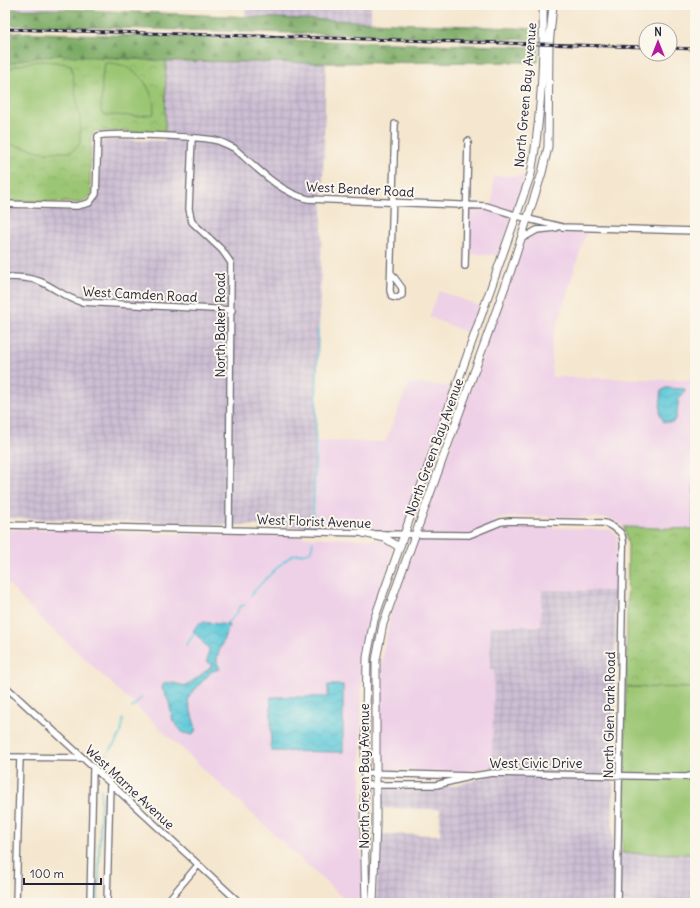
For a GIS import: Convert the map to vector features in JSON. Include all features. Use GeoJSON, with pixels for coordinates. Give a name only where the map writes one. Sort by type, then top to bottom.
{"type":"FeatureCollection","features":[{"type":"Feature","properties":{"kind":"main road","name":"North Green Bay Avenue"},"geometry":{"type":"LineString","coordinates":[[366,903],[364,773],[366,657],[374,620],[403,534],[531,174],[536,146],[544,50],[543,5]]}},
{"type":"Feature","properties":{"kind":"main road","name":"North Green Bay Avenue"},"geometry":{"type":"LineString","coordinates":[[373,903],[376,784],[376,660],[383,624],[437,477],[521,239],[542,173],[548,146],[549,46],[553,5]]}},
{"type":"Feature","properties":{"kind":"main road"},"geometry":{"type":"LineString","coordinates":[[425,473],[437,477]]}},
{"type":"Feature","properties":{"kind":"main road"},"geometry":{"type":"LineString","coordinates":[[422,483],[433,487]]}},
{"type":"Feature","properties":{"kind":"main road"},"geometry":{"type":"LineString","coordinates":[[363,533],[385,538],[399,547]]}},
{"type":"Feature","properties":{"kind":"street"},"geometry":{"type":"LineString","coordinates":[[391,273],[394,124]]}},
{"type":"Feature","properties":{"kind":"street","name":"West Bender Road"},"geometry":{"type":"LineString","coordinates":[[5,204],[77,206],[89,203],[96,194],[97,141],[101,135],[192,138],[216,140],[234,148],[282,188],[300,197],[317,200],[467,204],[490,206],[517,216],[562,227],[695,231]]}},
{"type":"Feature","properties":{"kind":"street","name":"North Baker Road"},"geometry":{"type":"LineString","coordinates":[[192,138],[189,209],[192,222],[222,250],[231,263],[232,310],[229,530]]}},
{"type":"Feature","properties":{"kind":"street"},"geometry":{"type":"LineString","coordinates":[[465,266],[468,141]]}},
{"type":"Feature","properties":{"kind":"street"},"geometry":{"type":"LineString","coordinates":[[521,239],[537,230],[562,227]]}},
{"type":"Feature","properties":{"kind":"street","name":"West Camden Road"},"geometry":{"type":"LineString","coordinates":[[5,277],[25,277],[39,281],[68,298],[81,302],[232,310]]}},
{"type":"Feature","properties":{"kind":"street","name":"West Florist Avenue"},"geometry":{"type":"LineString","coordinates":[[5,525],[469,535],[510,520],[605,523],[619,529]]}},
{"type":"Feature","properties":{"kind":"street","name":"North Glen Park Road"},"geometry":{"type":"LineString","coordinates":[[618,903],[618,775],[623,558],[623,538],[619,529]]}},
{"type":"Feature","properties":{"kind":"street","name":"West Marne Avenue"},"geometry":{"type":"LineString","coordinates":[[5,686],[70,744],[81,758],[240,903]]}},
{"type":"Feature","properties":{"kind":"street"},"geometry":{"type":"LineString","coordinates":[[5,757],[81,758]]}},
{"type":"Feature","properties":{"kind":"street"},"geometry":{"type":"LineString","coordinates":[[16,903],[20,757]]}},
{"type":"Feature","properties":{"kind":"street"},"geometry":{"type":"LineString","coordinates":[[90,903],[93,769]]}},
{"type":"Feature","properties":{"kind":"street","name":"West Civic Drive"},"geometry":{"type":"LineString","coordinates":[[364,773],[473,776]]}},
{"type":"Feature","properties":{"kind":"street","name":"West Civic Drive"},"geometry":{"type":"LineString","coordinates":[[364,785],[436,785],[492,773],[686,777],[695,775]]}},
{"type":"Feature","properties":{"kind":"street"},"geometry":{"type":"LineString","coordinates":[[107,903],[110,783]]}},
{"type":"Feature","properties":{"kind":"street"},"geometry":{"type":"LineString","coordinates":[[166,903],[198,865]]}},
{"type":"Feature","properties":{"kind":"shaded area"},"geometry":{"type":"Polygon","coordinates":[[[5,5],[62,5],[62,9],[5,9],[5,5]]]}},
{"type":"Feature","properties":{"kind":"shaded area"},"geometry":{"type":"Polygon","coordinates":[[[246,5],[371,5],[371,22],[245,17],[246,5]]]}},
{"type":"Feature","properties":{"kind":"shaded area"},"geometry":{"type":"Polygon","coordinates":[[[166,61],[326,63],[314,527],[5,518],[5,208],[80,210],[91,206],[98,196],[100,145],[104,140],[165,141],[166,61]]]}},
{"type":"Feature","properties":{"kind":"shaded area"},"geometry":{"type":"Polygon","coordinates":[[[493,176],[525,176],[499,255],[469,254],[469,211],[473,208],[490,211],[493,203],[493,176]]]}},
{"type":"Feature","properties":{"kind":"shaded area"},"geometry":{"type":"Polygon","coordinates":[[[535,233],[586,233],[552,341],[552,377],[695,380],[693,529],[624,527],[616,521],[608,518],[528,516],[495,520],[494,531],[512,526],[611,530],[617,536],[616,591],[542,590],[541,626],[490,669],[494,669],[493,767],[459,772],[386,770],[381,767],[380,762],[380,683],[384,646],[391,614],[522,245],[526,238],[535,233]]]}},
{"type":"Feature","properties":{"kind":"shaded area"},"geometry":{"type":"Polygon","coordinates":[[[439,291],[480,306],[471,334],[429,317],[439,291]]]}},
{"type":"Feature","properties":{"kind":"shaded area"},"geometry":{"type":"Polygon","coordinates":[[[409,383],[457,387],[403,534],[363,533],[314,527],[316,441],[385,442],[409,383]]]}},
{"type":"Feature","properties":{"kind":"shaded area"},"geometry":{"type":"Polygon","coordinates":[[[5,529],[334,538],[381,540],[388,543],[392,549],[391,557],[368,626],[361,678],[361,836],[364,903],[350,903],[346,901],[30,608],[5,580],[5,529]]]}},
{"type":"Feature","properties":{"kind":"shaded area"},"geometry":{"type":"Polygon","coordinates":[[[542,590],[616,591],[612,853],[695,854],[695,903],[376,903],[379,834],[440,835],[440,809],[380,808],[382,791],[388,787],[448,787],[484,778],[492,767],[494,669],[490,669],[491,626],[541,626],[542,590]]]}},
{"type":"Feature","properties":{"kind":"green space"},"geometry":{"type":"Polygon","coordinates":[[[5,9],[62,9],[541,29],[538,40],[5,25],[5,9]]]}},
{"type":"Feature","properties":{"kind":"green space"},"geometry":{"type":"Polygon","coordinates":[[[5,32],[539,47],[538,62],[326,63],[166,61],[109,57],[5,66],[5,32]]]}},
{"type":"Feature","properties":{"kind":"green space"},"geometry":{"type":"Polygon","coordinates":[[[57,55],[166,61],[165,133],[94,131],[91,139],[90,188],[93,189],[90,196],[85,201],[79,203],[5,201],[5,66],[21,60],[57,55]]]}},
{"type":"Feature","properties":{"kind":"green space"},"geometry":{"type":"Polygon","coordinates":[[[37,61],[56,62],[71,65],[80,120],[80,144],[71,152],[44,152],[5,143],[5,71],[15,66],[37,61]]]}},
{"type":"Feature","properties":{"kind":"green space"},"geometry":{"type":"Polygon","coordinates":[[[105,63],[125,67],[134,71],[141,78],[147,85],[151,94],[154,114],[138,116],[105,115],[101,112],[102,79],[105,63]]]}},
{"type":"Feature","properties":{"kind":"green space"},"geometry":{"type":"Polygon","coordinates":[[[695,400],[695,688],[626,687],[628,545],[624,527],[693,529],[695,400]]]}},
{"type":"Feature","properties":{"kind":"green space"},"geometry":{"type":"Polygon","coordinates":[[[626,687],[695,688],[695,854],[622,853],[626,687]]]}},
{"type":"Feature","properties":{"kind":"water"},"geometry":{"type":"Polygon","coordinates":[[[666,388],[685,389],[684,393],[679,398],[676,418],[673,422],[664,422],[660,414],[661,391],[666,388]]]}},
{"type":"Feature","properties":{"kind":"water"},"geometry":{"type":"Polygon","coordinates":[[[202,622],[229,625],[217,657],[217,663],[220,669],[212,671],[190,695],[188,701],[196,729],[193,735],[183,733],[173,721],[169,702],[162,688],[164,683],[168,682],[186,686],[212,665],[207,661],[209,649],[193,631],[198,624],[202,622]]]}},
{"type":"Feature","properties":{"kind":"water"},"geometry":{"type":"Polygon","coordinates":[[[328,685],[343,685],[343,752],[271,751],[271,697],[328,697],[328,685]]]}},
{"type":"Feature","properties":{"kind":"waterway"},"geometry":{"type":"LineString","coordinates":[[313,524],[318,329]]}},
{"type":"Feature","properties":{"kind":"waterway"},"geometry":{"type":"LineString","coordinates":[[251,595],[289,557],[311,551],[313,541]]}},
{"type":"Feature","properties":{"kind":"waterway"},"geometry":{"type":"LineString","coordinates":[[226,624],[237,613],[239,607],[244,605]]}},
{"type":"Feature","properties":{"kind":"waterway"},"geometry":{"type":"LineString","coordinates":[[186,645],[195,633]]}},
{"type":"Feature","properties":{"kind":"waterway"},"geometry":{"type":"LineString","coordinates":[[132,708],[141,698]]}},
{"type":"Feature","properties":{"kind":"waterway"},"geometry":{"type":"LineString","coordinates":[[101,766],[118,739],[123,719]]}},
{"type":"Feature","properties":{"kind":"waterway"},"geometry":{"type":"LineString","coordinates":[[98,903],[101,789]]}},
{"type":"Feature","properties":{"kind":"railway"},"geometry":{"type":"LineString","coordinates":[[5,29],[638,47]]}},
{"type":"Feature","properties":{"kind":"railway"},"geometry":{"type":"LineString","coordinates":[[678,48],[695,49]]}}]}
